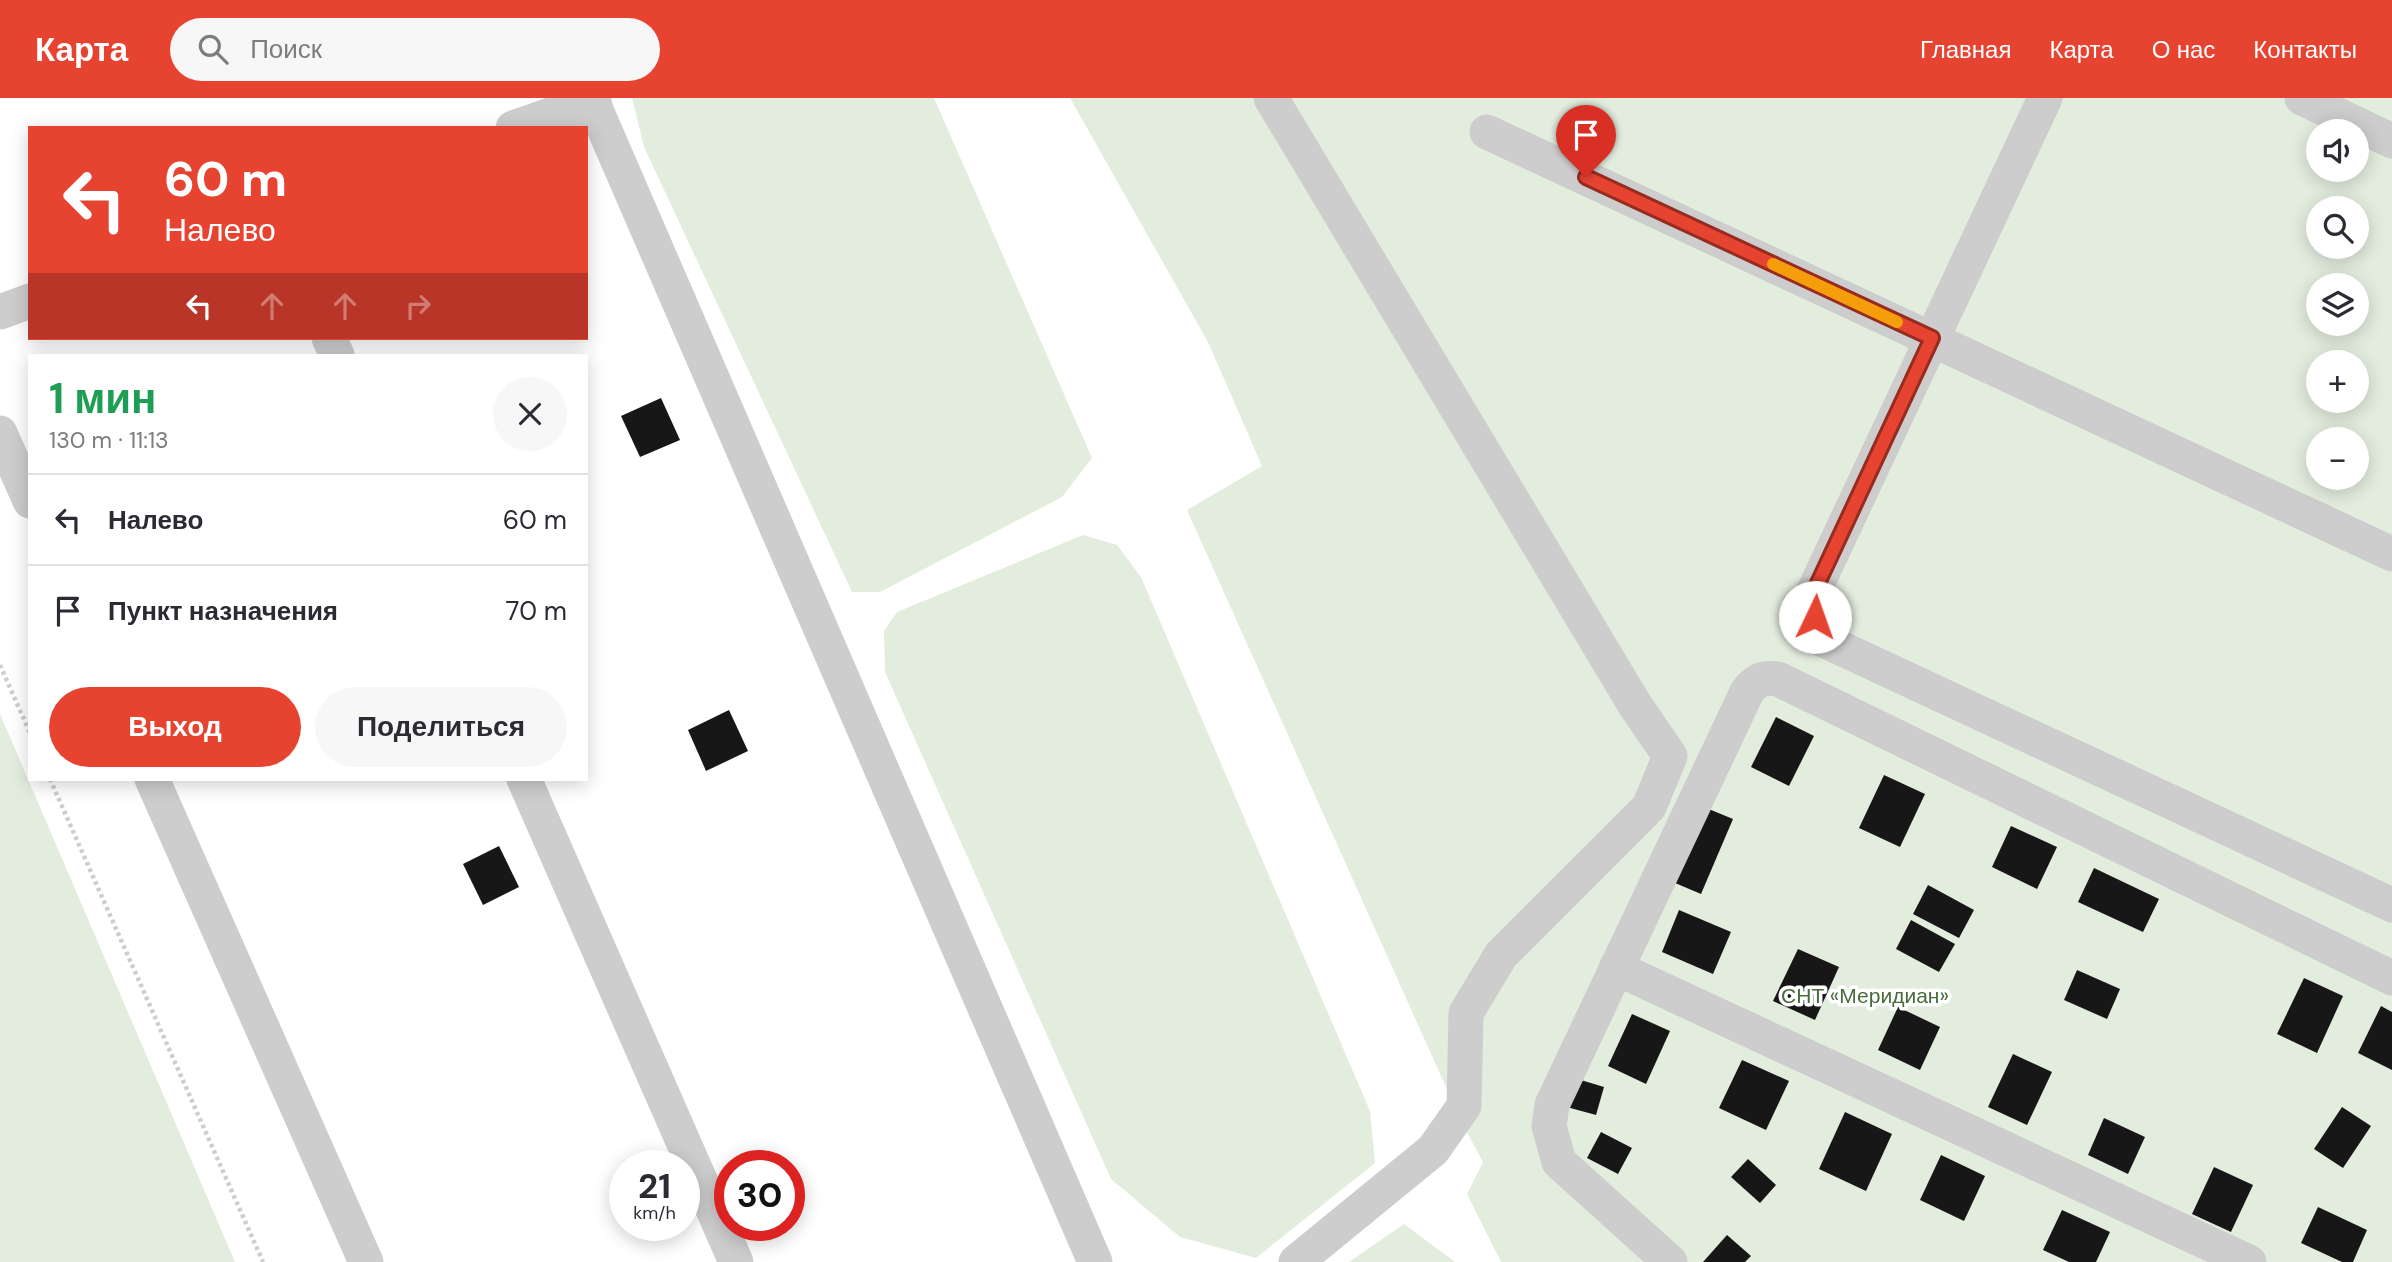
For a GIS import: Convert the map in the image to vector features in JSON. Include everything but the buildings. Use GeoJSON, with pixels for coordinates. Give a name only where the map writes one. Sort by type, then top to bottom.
{"type":"FeatureCollection","features":[{"type":"Feature","properties":{"kind":"street"},"geometry":{"type":"LineString","coordinates":[[1271,98],[1635,705],[1670,756],[1648,807],[1501,955],[1466,1013],[1464,1106],[1433,1150],[1296,1262]]}},
{"type":"Feature","properties":{"kind":"street"},"geometry":{"type":"LineString","coordinates":[[2045,98],[1812,596],[1819,638],[2392,905]]}},
{"type":"Feature","properties":{"kind":"street"},"geometry":{"type":"LineString","coordinates":[[2302,98],[2392,141]]}},
{"type":"Feature","properties":{"kind":"street"},"geometry":{"type":"LineString","coordinates":[[519,126],[595,104],[1095,1262]]}},
{"type":"Feature","properties":{"kind":"street"},"geometry":{"type":"LineString","coordinates":[[1488,132],[2392,554]]}},
{"type":"Feature","properties":{"kind":"street"},"geometry":{"type":"LineString","coordinates":[[0,312],[28,302]]}},
{"type":"Feature","properties":{"kind":"street"},"geometry":{"type":"LineString","coordinates":[[0,433],[28,496]]}},
{"type":"Feature","properties":{"kind":"street"},"geometry":{"type":"LineString","coordinates":[[1670,1262],[1559,1162],[1552,1145],[1549,1126],[1552,1104],[1747,692],[1756,681],[1765,678],[1778,679],[2392,978]]}},
{"type":"Feature","properties":{"kind":"street"},"geometry":{"type":"LineString","coordinates":[[153,781],[366,1262]]}},
{"type":"Feature","properties":{"kind":"street"},"geometry":{"type":"LineString","coordinates":[[525,781],[736,1262]]}},
{"type":"Feature","properties":{"kind":"street"},"geometry":{"type":"LineString","coordinates":[[1616,968],[2249,1262]]}},
{"type":"Feature","properties":{"kind":"path"},"geometry":{"type":"LineString","coordinates":[[0,665],[28,728]]}},
{"type":"Feature","properties":{"kind":"path"},"geometry":{"type":"LineString","coordinates":[[51,781],[263,1262]]}},
{"type":"Feature","properties":{"kind":"green space"},"geometry":{"type":"Polygon","coordinates":[[[632,98],[934,98],[1092,458],[1062,497],[880,592],[852,592],[644,147],[632,98]]]}},
{"type":"Feature","properties":{"kind":"green space","name":"СНТ «Меридиан»"},"geometry":{"type":"Polygon","coordinates":[[[1070,98],[2392,98],[2392,1262],[1501,1262],[1467,1194],[1483,1162],[1463,1125],[1187,510],[1262,466],[1208,342],[1070,98]]]}},
{"type":"Feature","properties":{"kind":"green space"},"geometry":{"type":"Polygon","coordinates":[[[1083,535],[1117,545],[1141,577],[1370,1111],[1375,1163],[1256,1258],[1180,1237],[1111,1179],[885,672],[884,631],[897,612],[1083,535]]]}},
{"type":"Feature","properties":{"kind":"green space"},"geometry":{"type":"Polygon","coordinates":[[[0,714],[235,1262],[0,1262],[0,714]]]}},
{"type":"Feature","properties":{"kind":"green space"},"geometry":{"type":"Polygon","coordinates":[[[1404,1224],[1455,1262],[1349,1262],[1404,1224]]]}},
{"type":"Feature","properties":{"kind":"slow traffic"},"geometry":{"type":"LineString","coordinates":[[1773,264],[1897,322]]}},
{"type":"Feature","properties":{"kind":"route"},"geometry":{"type":"LineString","coordinates":[[1586,177],[1932,338],[1812,596],[1815,617]]}}]}
